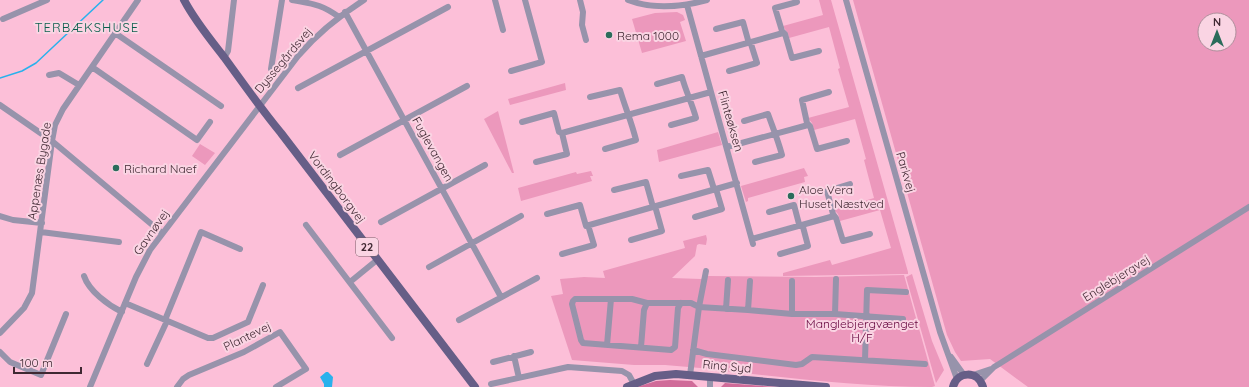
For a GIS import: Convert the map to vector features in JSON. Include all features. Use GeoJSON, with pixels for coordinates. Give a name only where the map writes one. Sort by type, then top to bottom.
{"type":"FeatureCollection","features":[{"type":"Feature","properties":{"kind":"main road","name":"Vordingborgvej"},"geometry":{"type":"LineString","coordinates":[[184,0],[197,23],[259,107],[475,387]]}},
{"type":"Feature","properties":{"kind":"main road","name":"Ring Syd"},"geometry":{"type":"LineString","coordinates":[[630,386],[645,379],[666,374],[826,387]]}},
{"type":"Feature","properties":{"kind":"main road"},"geometry":{"type":"LineString","coordinates":[[958,380],[973,375],[981,384]]}},
{"type":"Feature","properties":{"kind":"street"},"geometry":{"type":"LineString","coordinates":[[3,19],[31,3],[47,0]]}},
{"type":"Feature","properties":{"kind":"street","name":"Appenæs Bygade"},"geometry":{"type":"LineString","coordinates":[[0,333],[24,308],[32,293],[55,125],[59,116],[79,85],[138,0]]}},
{"type":"Feature","properties":{"kind":"street"},"geometry":{"type":"LineString","coordinates":[[224,58],[228,51],[234,0]]}},
{"type":"Feature","properties":{"kind":"street"},"geometry":{"type":"LineString","coordinates":[[271,69],[282,0]]}},
{"type":"Feature","properties":{"kind":"street"},"geometry":{"type":"LineString","coordinates":[[292,0],[327,8],[339,17]]}},
{"type":"Feature","properties":{"kind":"street","name":"Dyssegårdsvej"},"geometry":{"type":"LineString","coordinates":[[259,107],[305,48],[345,12],[364,0]]}},
{"type":"Feature","properties":{"kind":"street"},"geometry":{"type":"LineString","coordinates":[[495,0],[503,30]]}},
{"type":"Feature","properties":{"kind":"street"},"geometry":{"type":"LineString","coordinates":[[511,71],[542,62],[525,0]]}},
{"type":"Feature","properties":{"kind":"street"},"geometry":{"type":"LineString","coordinates":[[580,0],[583,12],[582,25],[586,40]]}},
{"type":"Feature","properties":{"kind":"street"},"geometry":{"type":"LineString","coordinates":[[628,0],[663,7],[687,5],[707,0]]}},
{"type":"Feature","properties":{"kind":"street","name":"Parkvej"},"geometry":{"type":"LineString","coordinates":[[846,0],[937,325],[958,380]]}},
{"type":"Feature","properties":{"kind":"street"},"geometry":{"type":"LineString","coordinates":[[797,2],[775,8],[792,58],[819,51]]}},
{"type":"Feature","properties":{"kind":"street","name":"Flinteøksen"},"geometry":{"type":"LineString","coordinates":[[687,5],[753,241],[801,226]]}},
{"type":"Feature","properties":{"kind":"street"},"geometry":{"type":"LineString","coordinates":[[298,88],[448,7]]}},
{"type":"Feature","properties":{"kind":"street","name":"Fuglevangen"},"geometry":{"type":"LineString","coordinates":[[345,12],[501,297]]}},
{"type":"Feature","properties":{"kind":"street"},"geometry":{"type":"LineString","coordinates":[[716,29],[743,22],[757,63],[730,71]]}},
{"type":"Feature","properties":{"kind":"street"},"geometry":{"type":"LineString","coordinates":[[115,33],[221,106]]}},
{"type":"Feature","properties":{"kind":"street"},"geometry":{"type":"LineString","coordinates":[[701,56],[783,33]]}},
{"type":"Feature","properties":{"kind":"street"},"geometry":{"type":"LineString","coordinates":[[92,67],[197,140],[210,122]]}},
{"type":"Feature","properties":{"kind":"street"},"geometry":{"type":"LineString","coordinates":[[50,75],[59,73],[79,85]]}},
{"type":"Feature","properties":{"kind":"street"},"geometry":{"type":"LineString","coordinates":[[657,84],[682,77],[691,100],[696,118],[671,125]]}},
{"type":"Feature","properties":{"kind":"street"},"geometry":{"type":"LineString","coordinates":[[340,155],[467,86]]}},
{"type":"Feature","properties":{"kind":"street"},"geometry":{"type":"LineString","coordinates":[[590,97],[620,90],[627,113],[630,117],[636,140],[605,149]]}},
{"type":"Feature","properties":{"kind":"street"},"geometry":{"type":"LineString","coordinates":[[562,133],[711,92]]}},
{"type":"Feature","properties":{"kind":"street"},"geometry":{"type":"LineString","coordinates":[[829,92],[802,100],[817,150],[847,142]]}},
{"type":"Feature","properties":{"kind":"street"},"geometry":{"type":"LineString","coordinates":[[0,105],[52,141],[162,233]]}},
{"type":"Feature","properties":{"kind":"street","name":"Gavnøvej"},"geometry":{"type":"LineString","coordinates":[[90,387],[144,260],[162,233],[259,107]]}},
{"type":"Feature","properties":{"kind":"street"},"geometry":{"type":"LineString","coordinates":[[522,122],[554,113],[559,132],[562,133],[567,154],[536,162]]}},
{"type":"Feature","properties":{"kind":"street"},"geometry":{"type":"LineString","coordinates":[[744,121],[768,114],[782,155],[755,162]]}},
{"type":"Feature","properties":{"kind":"street"},"geometry":{"type":"LineString","coordinates":[[727,147],[808,124]]}},
{"type":"Feature","properties":{"kind":"street"},"geometry":{"type":"LineString","coordinates":[[381,222],[485,165]]}},
{"type":"Feature","properties":{"kind":"street"},"geometry":{"type":"LineString","coordinates":[[681,176],[708,170],[722,209],[695,217]]}},
{"type":"Feature","properties":{"kind":"street"},"geometry":{"type":"LineString","coordinates":[[614,190],[646,182],[662,231],[631,240]]}},
{"type":"Feature","properties":{"kind":"street"},"geometry":{"type":"LineString","coordinates":[[588,225],[736,183]]}},
{"type":"Feature","properties":{"kind":"street"},"geometry":{"type":"LineString","coordinates":[[850,184],[827,191],[842,241],[870,234]]}},
{"type":"Feature","properties":{"kind":"street"},"geometry":{"type":"LineString","coordinates":[[547,214],[580,205],[586,226],[588,225],[594,245],[562,254]]}},
{"type":"Feature","properties":{"kind":"street"},"geometry":{"type":"LineString","coordinates":[[769,212],[794,205],[799,224],[803,227],[808,246],[780,254]]}},
{"type":"Feature","properties":{"kind":"street","name":"Englebjergvej"},"geometry":{"type":"LineString","coordinates":[[973,375],[994,368],[1249,207]]}},
{"type":"Feature","properties":{"kind":"street"},"geometry":{"type":"LineString","coordinates":[[0,216],[13,220],[42,223]]}},
{"type":"Feature","properties":{"kind":"street"},"geometry":{"type":"LineString","coordinates":[[429,267],[521,216]]}},
{"type":"Feature","properties":{"kind":"street"},"geometry":{"type":"LineString","coordinates":[[801,226],[834,216]]}},
{"type":"Feature","properties":{"kind":"street"},"geometry":{"type":"LineString","coordinates":[[306,225],[392,338]]}},
{"type":"Feature","properties":{"kind":"street"},"geometry":{"type":"LineString","coordinates":[[41,232],[119,242]]}},
{"type":"Feature","properties":{"kind":"street"},"geometry":{"type":"LineString","coordinates":[[147,364],[201,232],[240,249]]}},
{"type":"Feature","properties":{"kind":"street"},"geometry":{"type":"LineString","coordinates":[[350,282],[378,260]]}},
{"type":"Feature","properties":{"kind":"street"},"geometry":{"type":"LineString","coordinates":[[690,375],[699,307],[706,271]]}},
{"type":"Feature","properties":{"kind":"street"},"geometry":{"type":"LineString","coordinates":[[84,276],[89,288],[114,308],[122,312]]}},
{"type":"Feature","properties":{"kind":"street"},"geometry":{"type":"LineString","coordinates":[[460,320],[537,278]]}},
{"type":"Feature","properties":{"kind":"street"},"geometry":{"type":"LineString","coordinates":[[835,314],[836,278]]}},
{"type":"Feature","properties":{"kind":"street"},"geometry":{"type":"LineString","coordinates":[[726,309],[728,280]]}},
{"type":"Feature","properties":{"kind":"street"},"geometry":{"type":"LineString","coordinates":[[748,310],[750,281]]}},
{"type":"Feature","properties":{"kind":"street"},"geometry":{"type":"LineString","coordinates":[[792,281],[792,314]]}},
{"type":"Feature","properties":{"kind":"street"},"geometry":{"type":"LineString","coordinates":[[125,303],[208,338],[213,338],[248,322],[263,285]]}},
{"type":"Feature","properties":{"kind":"street"},"geometry":{"type":"LineString","coordinates":[[865,360],[867,290],[906,292]]}},
{"type":"Feature","properties":{"kind":"street"},"geometry":{"type":"LineString","coordinates":[[681,303],[678,308],[675,346],[671,350],[583,343],[572,304],[576,299],[632,299],[647,303],[681,303],[691,303],[699,307],[792,314],[835,314],[903,319]]}},
{"type":"Feature","properties":{"kind":"street"},"geometry":{"type":"LineString","coordinates":[[607,345],[611,299]]}},
{"type":"Feature","properties":{"kind":"street"},"geometry":{"type":"LineString","coordinates":[[641,347],[644,310],[647,303]]}},
{"type":"Feature","properties":{"kind":"street"},"geometry":{"type":"LineString","coordinates":[[0,352],[10,362],[40,375],[66,314]]}},
{"type":"Feature","properties":{"kind":"street","name":"Plantevej"},"geometry":{"type":"LineString","coordinates":[[177,387],[189,374],[244,352],[280,332],[306,369],[276,387]]}},
{"type":"Feature","properties":{"kind":"street"},"geometry":{"type":"LineString","coordinates":[[693,350],[707,354],[796,365],[802,364],[812,357],[925,364]]}},
{"type":"Feature","properties":{"kind":"street"},"geometry":{"type":"LineString","coordinates":[[493,362],[531,352]]}},
{"type":"Feature","properties":{"kind":"street"},"geometry":{"type":"LineString","coordinates":[[514,356],[519,378]]}},
{"type":"Feature","properties":{"kind":"street"},"geometry":{"type":"LineString","coordinates":[[491,384],[568,367],[622,371],[629,375],[630,386]]}},
{"type":"Feature","properties":{"kind":"street","name":"Englebjergvej"},"geometry":{"type":"LineString","coordinates":[[981,384],[994,368]]}},
{"type":"Feature","properties":{"kind":"street"},"geometry":{"type":"LineString","coordinates":[[710,377],[710,387]]}},
{"type":"Feature","properties":{"kind":"green space"},"geometry":{"type":"Polygon","coordinates":[[[819,0],[831,0],[908,274],[783,276],[783,273],[830,260],[832,265],[891,248],[880,210],[840,221],[838,214],[834,210],[874,198],[864,160],[866,159],[855,119],[814,130],[812,123],[808,118],[849,107],[838,69],[840,68],[829,27],[789,38],[783,26],[823,15],[819,0]]]}},
{"type":"Feature","properties":{"kind":"green space"},"geometry":{"type":"Polygon","coordinates":[[[853,0],[1249,0],[1249,387],[1028,387],[990,359],[961,361],[947,335],[853,0]]]}},
{"type":"Feature","properties":{"kind":"green space"},"geometry":{"type":"Polygon","coordinates":[[[677,12],[683,15],[685,20],[680,22],[686,41],[642,53],[632,19],[655,13],[677,12]]]}},
{"type":"Feature","properties":{"kind":"green space"},"geometry":{"type":"Polygon","coordinates":[[[565,83],[566,90],[510,105],[508,99],[565,83]]]}},
{"type":"Feature","properties":{"kind":"green space"},"geometry":{"type":"Polygon","coordinates":[[[498,111],[514,173],[512,173],[484,119],[498,111]]]}},
{"type":"Feature","properties":{"kind":"green space"},"geometry":{"type":"Polygon","coordinates":[[[718,132],[722,145],[659,162],[657,150],[718,132]]]}},
{"type":"Feature","properties":{"kind":"green space"},"geometry":{"type":"Polygon","coordinates":[[[200,144],[215,153],[205,165],[192,156],[200,144]]]}},
{"type":"Feature","properties":{"kind":"green space"},"geometry":{"type":"Polygon","coordinates":[[[804,168],[808,176],[804,177],[805,182],[748,198],[748,201],[746,202],[741,186],[804,168]]]}},
{"type":"Feature","properties":{"kind":"green space"},"geometry":{"type":"Polygon","coordinates":[[[591,171],[593,176],[590,176],[592,181],[521,201],[518,188],[576,172],[577,174],[591,171]]]}},
{"type":"Feature","properties":{"kind":"green space","name":"Manglebjergvænget H/F"},"geometry":{"type":"Polygon","coordinates":[[[706,235],[706,245],[697,245],[695,256],[672,278],[701,279],[708,276],[816,277],[904,275],[935,386],[905,387],[877,385],[665,365],[634,365],[572,360],[551,296],[563,294],[560,279],[584,277],[605,278],[603,271],[685,248],[683,241],[706,235]]]}},
{"type":"Feature","properties":{"kind":"green space"},"geometry":{"type":"Polygon","coordinates":[[[912,274],[932,341],[944,370],[936,383],[906,277],[912,274]]]}},
{"type":"Feature","properties":{"kind":"shaded area"},"geometry":{"type":"Polygon","coordinates":[[[656,381],[692,381],[698,387],[637,387],[656,381]]]}},
{"type":"Feature","properties":{"kind":"shaded area"},"geometry":{"type":"Polygon","coordinates":[[[725,383],[775,387],[721,387],[725,383]]]}},
{"type":"Feature","properties":{"kind":"water"},"geometry":{"type":"Polygon","coordinates":[[[326,372],[333,377],[332,387],[324,387],[320,377],[326,372]]]}},
{"type":"Feature","properties":{"kind":"waterway"},"geometry":{"type":"LineString","coordinates":[[0,78],[22,71],[36,63],[103,0]]}},
{"type":"Feature","properties":{"kind":"place","name":"Rema 1000"},"geometry":{"type":"Point","coordinates":[609,35]}},
{"type":"Feature","properties":{"kind":"place","name":"Richard Naef"},"geometry":{"type":"Point","coordinates":[116,168]}},
{"type":"Feature","properties":{"kind":"place","name":"Aloe Vera Huset Næstved"},"geometry":{"type":"Point","coordinates":[791,196]}},
{"type":"Feature","properties":{"kind":"district","name":"TERBÆKSHUSE"},"geometry":{"type":"Point","coordinates":[87,27]}}]}
